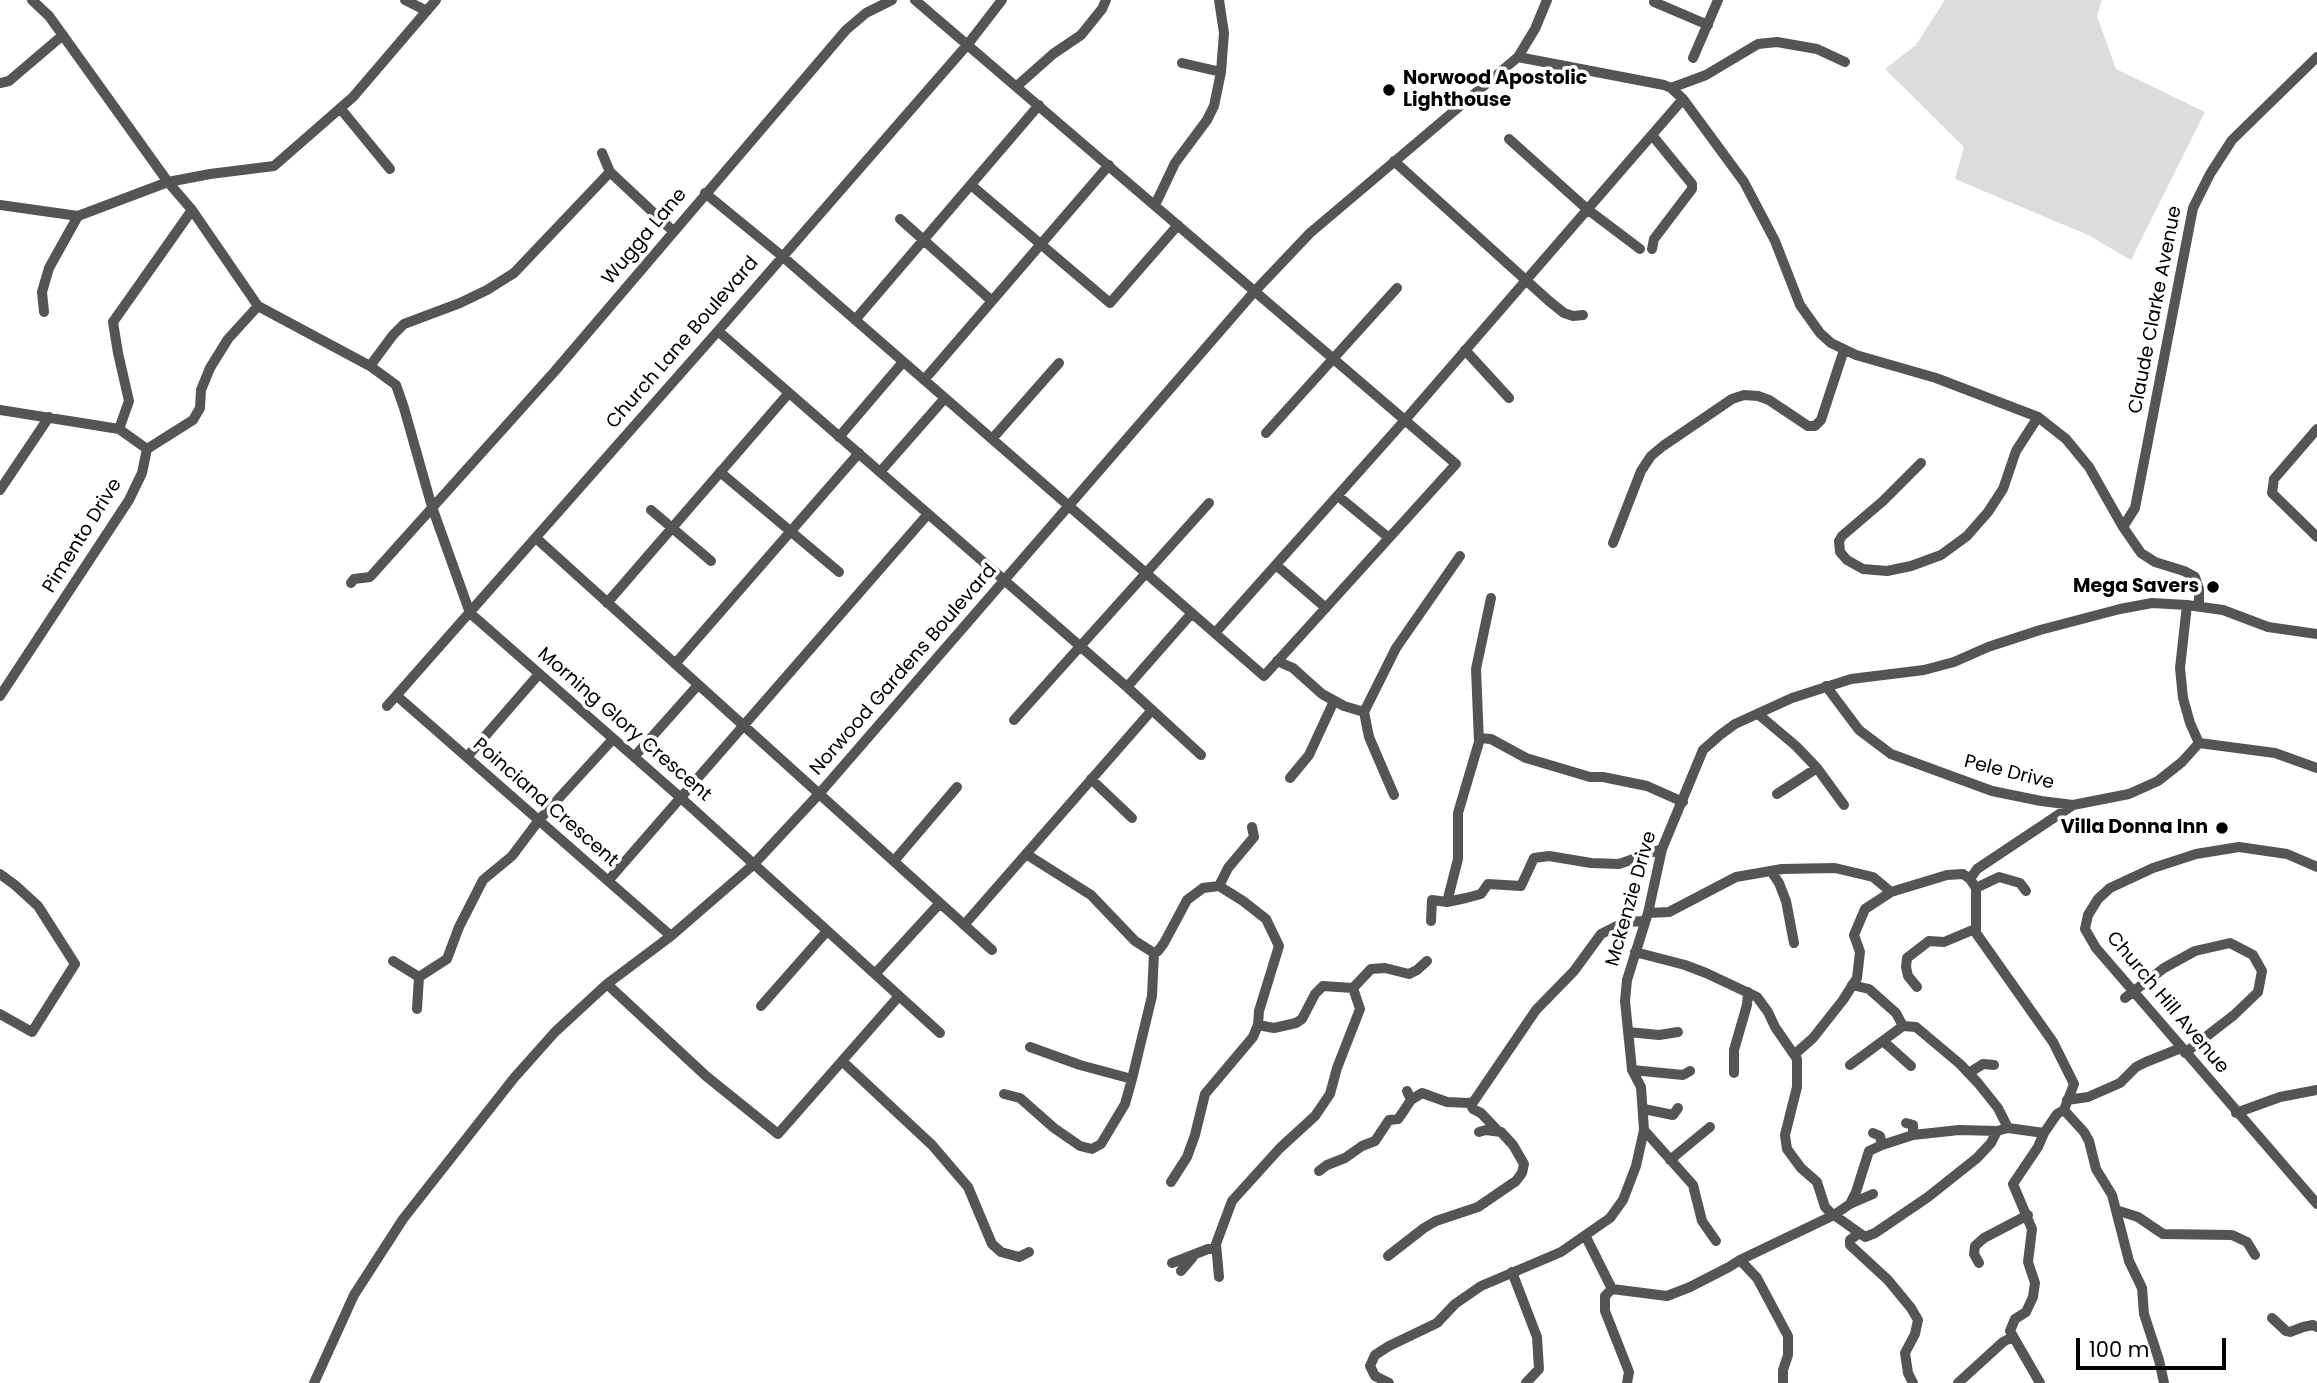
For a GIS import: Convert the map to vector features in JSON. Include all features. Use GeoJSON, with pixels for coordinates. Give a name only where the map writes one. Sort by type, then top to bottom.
{"type":"FeatureCollection","features":[{"type":"Feature","properties":{"kind":"street"},"geometry":{"type":"LineString","coordinates":[[32,0],[49,16],[168,182],[192,210],[258,306],[370,366],[396,385],[432,507],[470,613]]}},
{"type":"Feature","properties":{"kind":"street"},"geometry":{"type":"LineString","coordinates":[[405,0],[427,11]]}},
{"type":"Feature","properties":{"kind":"street"},"geometry":{"type":"LineString","coordinates":[[0,205],[78,216],[168,182],[274,166],[353,97],[436,0]]}},
{"type":"Feature","properties":{"kind":"street","name":"Wugga Lane"},"geometry":{"type":"LineString","coordinates":[[351,583],[354,579],[370,577],[555,371],[846,30],[866,13],[892,0]]}},
{"type":"Feature","properties":{"kind":"street"},"geometry":{"type":"LineString","coordinates":[[705,193],[1264,676],[1456,464],[915,0]]}},
{"type":"Feature","properties":{"kind":"street","name":"Church Lane Boulevard"},"geometry":{"type":"LineString","coordinates":[[387,706],[718,331],[968,44],[1002,0]]}},
{"type":"Feature","properties":{"kind":"street"},"geometry":{"type":"LineString","coordinates":[[1017,86],[1053,54],[1081,36],[1102,9],[1105,0]]}},
{"type":"Feature","properties":{"kind":"street"},"geometry":{"type":"LineString","coordinates":[[1155,205],[1175,163],[1207,120],[1214,106],[1221,72],[1224,33],[1222,5],[1219,0]]}},
{"type":"Feature","properties":{"kind":"street","name":"Norwood Gardens Boulevard"},"geometry":{"type":"LineString","coordinates":[[314,1383],[354,1295],[408,1213],[514,1078],[555,1031],[607,984],[671,936],[753,865],[819,794],[1254,292],[1310,233],[1518,57],[1535,30],[1548,0]]}},
{"type":"Feature","properties":{"kind":"street"},"geometry":{"type":"LineString","coordinates":[[1693,58],[1718,0]]}},
{"type":"Feature","properties":{"kind":"street"},"geometry":{"type":"LineString","coordinates":[[1654,2],[1708,25]]}},
{"type":"Feature","properties":{"kind":"street"},"geometry":{"type":"LineString","coordinates":[[0,83],[9,81],[63,35]]}},
{"type":"Feature","properties":{"kind":"street"},"geometry":{"type":"LineString","coordinates":[[1671,88],[1706,75],[1758,44],[1777,42],[1817,49],[1846,62]]}},
{"type":"Feature","properties":{"kind":"street"},"geometry":{"type":"LineString","coordinates":[[1518,57],[1671,88],[1683,99],[1744,181],[1757,203],[1800,304],[1820,333],[1844,350],[1936,378],[2038,417],[2067,439],[2089,467],[2141,553],[2194,577],[2199,589],[2199,606]]}},
{"type":"Feature","properties":{"kind":"street","name":"Claude Clarke Avenue"},"geometry":{"type":"LineString","coordinates":[[2123,527],[2135,508],[2193,208],[2210,174],[2232,140],[2317,57]]}},
{"type":"Feature","properties":{"kind":"street"},"geometry":{"type":"LineString","coordinates":[[1181,64],[1221,72]]}},
{"type":"Feature","properties":{"kind":"street"},"geometry":{"type":"LineString","coordinates":[[1215,633],[1405,420],[1683,99]]}},
{"type":"Feature","properties":{"kind":"street"},"geometry":{"type":"LineString","coordinates":[[855,320],[1039,105]]}},
{"type":"Feature","properties":{"kind":"street"},"geometry":{"type":"LineString","coordinates":[[340,108],[390,169]]}},
{"type":"Feature","properties":{"kind":"street"},"geometry":{"type":"LineString","coordinates":[[1652,135],[1692,184],[1692,188],[1654,239],[1652,249]]}},
{"type":"Feature","properties":{"kind":"street"},"geometry":{"type":"LineString","coordinates":[[1509,139],[1587,209],[1640,249]]}},
{"type":"Feature","properties":{"kind":"street"},"geometry":{"type":"LineString","coordinates":[[602,153],[610,172],[673,231]]}},
{"type":"Feature","properties":{"kind":"street"},"geometry":{"type":"LineString","coordinates":[[1394,162],[1564,313],[1573,316],[1583,314]]}},
{"type":"Feature","properties":{"kind":"street"},"geometry":{"type":"LineString","coordinates":[[924,380],[1109,165]]}},
{"type":"Feature","properties":{"kind":"street"},"geometry":{"type":"LineString","coordinates":[[370,366],[404,324],[460,303],[513,273],[610,172]]}},
{"type":"Feature","properties":{"kind":"street"},"geometry":{"type":"LineString","coordinates":[[971,185],[1110,303],[1178,225]]}},
{"type":"Feature","properties":{"kind":"street"},"geometry":{"type":"LineString","coordinates":[[119,429],[129,401],[113,322],[192,210]]}},
{"type":"Feature","properties":{"kind":"street"},"geometry":{"type":"LineString","coordinates":[[44,312],[42,292],[49,268],[78,216]]}},
{"type":"Feature","properties":{"kind":"street"},"geometry":{"type":"LineString","coordinates":[[900,219],[992,301]]}},
{"type":"Feature","properties":{"kind":"street"},"geometry":{"type":"LineString","coordinates":[[1266,433],[1397,288]]}},
{"type":"Feature","properties":{"kind":"street"},"geometry":{"type":"LineString","coordinates":[[0,410],[119,429],[147,449],[193,420],[200,408],[201,390],[210,368],[228,339],[258,306]]}},
{"type":"Feature","properties":{"kind":"street"},"geometry":{"type":"LineString","coordinates":[[718,331],[1127,687],[1201,755]]}},
{"type":"Feature","properties":{"kind":"street"},"geometry":{"type":"LineString","coordinates":[[1465,350],[1508,398]]}},
{"type":"Feature","properties":{"kind":"street"},"geometry":{"type":"LineString","coordinates":[[1613,543],[1642,471],[1651,456],[1731,399],[1744,396],[1758,396],[1769,400],[1808,426],[1815,426],[1821,421],[1844,350]]}},
{"type":"Feature","properties":{"kind":"street"},"geometry":{"type":"LineString","coordinates":[[839,437],[903,362]]}},
{"type":"Feature","properties":{"kind":"street"},"geometry":{"type":"LineString","coordinates":[[992,439],[1059,363]]}},
{"type":"Feature","properties":{"kind":"street"},"geometry":{"type":"LineString","coordinates":[[607,603],[788,394]]}},
{"type":"Feature","properties":{"kind":"street"},"geometry":{"type":"LineString","coordinates":[[880,472],[945,398]]}},
{"type":"Feature","properties":{"kind":"street"},"geometry":{"type":"LineString","coordinates":[[0,490],[49,417]]}},
{"type":"Feature","properties":{"kind":"street"},"geometry":{"type":"LineString","coordinates":[[1921,463],[1883,501],[1842,536],[1839,546],[1847,560],[1863,569],[1887,571],[1941,555],[1967,536],[2003,489],[2016,451],[2038,417]]}},
{"type":"Feature","properties":{"kind":"street"},"geometry":{"type":"LineString","coordinates":[[2317,429],[2274,479],[2272,493],[2317,537]]}},
{"type":"Feature","properties":{"kind":"street","name":"Pimento Drive"},"geometry":{"type":"LineString","coordinates":[[0,696],[129,500],[142,473],[147,449]]}},
{"type":"Feature","properties":{"kind":"street"},"geometry":{"type":"LineString","coordinates":[[676,664],[859,453]]}},
{"type":"Feature","properties":{"kind":"street"},"geometry":{"type":"LineString","coordinates":[[720,472],[839,572]]}},
{"type":"Feature","properties":{"kind":"street"},"geometry":{"type":"LineString","coordinates":[[1338,496],[1389,538]]}},
{"type":"Feature","properties":{"kind":"street"},"geometry":{"type":"LineString","coordinates":[[1014,720],[1209,503]]}},
{"type":"Feature","properties":{"kind":"street"},"geometry":{"type":"LineString","coordinates":[[651,510],[711,561]]}},
{"type":"Feature","properties":{"kind":"street"},"geometry":{"type":"LineString","coordinates":[[608,881],[928,514]]}},
{"type":"Feature","properties":{"kind":"street"},"geometry":{"type":"LineString","coordinates":[[536,538],[992,950]]}},
{"type":"Feature","properties":{"kind":"street"},"geometry":{"type":"LineString","coordinates":[[1394,795],[1369,737],[1364,712],[1396,648],[1460,556]]}},
{"type":"Feature","properties":{"kind":"street"},"geometry":{"type":"LineString","coordinates":[[1276,565],[1326,608]]}},
{"type":"Feature","properties":{"kind":"street"},"geometry":{"type":"LineString","coordinates":[[1447,902],[1458,859],[1458,813],[1479,742],[1476,669],[1491,598]]}},
{"type":"Feature","properties":{"kind":"street","name":"Mckenzie Drive"},"geometry":{"type":"LineString","coordinates":[[1389,1383],[1374,1376],[1370,1366],[1375,1355],[1437,1323],[1455,1304],[1481,1286],[1561,1252],[1586,1237],[1610,1219],[1623,1200],[1636,1166],[1644,1130],[1641,1087],[1633,1070],[1628,1032],[1625,1001],[1627,980],[1662,849],[1703,750],[1735,724],[1792,698],[1851,679],[1924,670],[1954,662],[1988,647],[2040,630],[2152,603],[2223,610],[2268,627],[2317,634]]}},
{"type":"Feature","properties":{"kind":"street"},"geometry":{"type":"LineString","coordinates":[[2187,605],[2180,668],[2183,698],[2199,743],[2275,753],[2317,768]]}},
{"type":"Feature","properties":{"kind":"street","name":"Morning Glory Crescent"},"geometry":{"type":"LineString","coordinates":[[470,613],[681,798],[940,1033]]}},
{"type":"Feature","properties":{"kind":"street"},"geometry":{"type":"LineString","coordinates":[[1127,687],[1192,613]]}},
{"type":"Feature","properties":{"kind":"street"},"geometry":{"type":"LineString","coordinates":[[1277,662],[1293,668],[1334,701],[1364,712]]}},
{"type":"Feature","properties":{"kind":"street"},"geometry":{"type":"LineString","coordinates":[[467,757],[539,674]]}},
{"type":"Feature","properties":{"kind":"street"},"geometry":{"type":"LineString","coordinates":[[634,757],[698,685]]}},
{"type":"Feature","properties":{"kind":"street","name":"Pele Drive"},"geometry":{"type":"LineString","coordinates":[[1826,687],[1859,730],[1891,754],[1992,791],[2073,805],[2129,794],[2158,781],[2182,762],[2199,743]]}},
{"type":"Feature","properties":{"kind":"street","name":"Poinciana Crescent"},"geometry":{"type":"LineString","coordinates":[[397,696],[671,936]]}},
{"type":"Feature","properties":{"kind":"street"},"geometry":{"type":"LineString","coordinates":[[1290,778],[1309,755],[1334,701]]}},
{"type":"Feature","properties":{"kind":"street"},"geometry":{"type":"LineString","coordinates":[[964,925],[1152,710]]}},
{"type":"Feature","properties":{"kind":"street"},"geometry":{"type":"LineString","coordinates":[[1758,715],[1796,746],[1817,768],[1844,805]]}},
{"type":"Feature","properties":{"kind":"street"},"geometry":{"type":"LineString","coordinates":[[418,977],[447,959],[459,927],[483,880],[512,856],[539,820],[613,738]]}},
{"type":"Feature","properties":{"kind":"street"},"geometry":{"type":"LineString","coordinates":[[1479,738],[1491,740],[1526,758],[1590,777],[1613,778],[1647,786],[1683,802]]}},
{"type":"Feature","properties":{"kind":"street"},"geometry":{"type":"LineString","coordinates":[[1777,794],[1817,768]]}},
{"type":"Feature","properties":{"kind":"street"},"geometry":{"type":"LineString","coordinates":[[1091,779],[1132,818]]}},
{"type":"Feature","properties":{"kind":"street"},"geometry":{"type":"LineString","coordinates":[[894,861],[957,788]]}},
{"type":"Feature","properties":{"kind":"street"},"geometry":{"type":"LineString","coordinates":[[2040,1383],[2010,1331],[2015,1319],[2026,1311],[2034,1297],[2035,1283],[2028,1262],[2032,1228],[2013,1184],[2038,1147],[2044,1133],[2065,1105],[2074,1084],[2053,1042],[2032,1022],[1991,960],[1975,929],[1973,883],[1977,869],[2073,805]]}},
{"type":"Feature","properties":{"kind":"street"},"geometry":{"type":"LineString","coordinates":[[1219,886],[1228,868],[1254,837],[1252,827]]}},
{"type":"Feature","properties":{"kind":"street","name":"Church Hill Avenue"},"geometry":{"type":"LineString","coordinates":[[2315,863],[2287,854],[2239,847],[2196,854],[2153,868],[2110,888],[2098,899],[2088,915],[2085,929],[2128,994],[2183,1051],[2317,1204]]}},
{"type":"Feature","properties":{"kind":"street"},"geometry":{"type":"LineString","coordinates":[[1431,921],[1432,900],[1447,902],[1481,894],[1488,884],[1521,886],[1534,858],[1549,856],[1591,863],[1619,864],[1662,849]]}},
{"type":"Feature","properties":{"kind":"street"},"geometry":{"type":"LineString","coordinates":[[1026,854],[1091,895],[1135,941],[1154,953]]}},
{"type":"Feature","properties":{"kind":"street"},"geometry":{"type":"LineString","coordinates":[[1318,1171],[1375,1141],[1389,1120],[1398,1119],[1409,1096],[1422,1093],[1447,1102],[1470,1104],[1478,1097],[1536,1010],[1574,971],[1601,934],[1625,922],[1669,912],[1736,877],[1771,871],[1835,868],[1873,877],[1891,892]]}},
{"type":"Feature","properties":{"kind":"street"},"geometry":{"type":"LineString","coordinates":[[1771,871],[1786,901],[1794,943]]}},
{"type":"Feature","properties":{"kind":"street"},"geometry":{"type":"LineString","coordinates":[[0,874],[38,906],[75,964],[32,1032],[0,1014]]}},
{"type":"Feature","properties":{"kind":"street"},"geometry":{"type":"LineString","coordinates":[[1794,1054],[1813,1038],[1857,978],[1860,952],[1854,935],[1865,909],[1891,892],[1947,875],[1963,874],[1973,883]]}},
{"type":"Feature","properties":{"kind":"street"},"geometry":{"type":"LineString","coordinates":[[1973,883],[1999,877],[2020,883],[2025,891]]}},
{"type":"Feature","properties":{"kind":"street"},"geometry":{"type":"LineString","coordinates":[[1154,953],[1164,943],[1187,900],[1203,888],[1219,886],[1266,919],[1279,946],[1253,1037],[1205,1094],[1187,1157],[1171,1182]]}},
{"type":"Feature","properties":{"kind":"street"},"geometry":{"type":"LineString","coordinates":[[875,974],[940,903]]}},
{"type":"Feature","properties":{"kind":"street"},"geometry":{"type":"LineString","coordinates":[[1917,987],[1908,976],[1907,958],[1929,941],[1944,942],[1975,929]]}},
{"type":"Feature","properties":{"kind":"street"},"geometry":{"type":"LineString","coordinates":[[2073,934],[2085,929]]}},
{"type":"Feature","properties":{"kind":"street"},"geometry":{"type":"LineString","coordinates":[[761,1006],[827,931]]}},
{"type":"Feature","properties":{"kind":"street"},"geometry":{"type":"LineString","coordinates":[[2065,1105],[2120,1083],[2136,1067],[2146,1062],[2183,1051],[2234,1015],[2258,992],[2262,971],[2253,955],[2230,943],[2195,951],[2164,968],[2128,994]]}},
{"type":"Feature","properties":{"kind":"street"},"geometry":{"type":"LineString","coordinates":[[1004,1094],[1020,1098],[1054,1128],[1080,1146],[1092,1149],[1101,1144],[1125,1104],[1132,1080],[1152,996],[1154,953]]}},
{"type":"Feature","properties":{"kind":"street"},"geometry":{"type":"LineString","coordinates":[[1635,953],[1685,964],[1748,992],[1769,1012],[1775,1027],[1797,1059],[1797,1087],[1785,1135],[1787,1149],[1817,1182],[1825,1207],[1864,1237],[1875,1233],[1928,1197],[1977,1158],[2003,1130]]}},
{"type":"Feature","properties":{"kind":"street"},"geometry":{"type":"LineString","coordinates":[[393,961],[418,977]]}},
{"type":"Feature","properties":{"kind":"street"},"geometry":{"type":"LineString","coordinates":[[1353,988],[1371,969],[1385,968],[1409,974],[1427,961]]}},
{"type":"Feature","properties":{"kind":"street"},"geometry":{"type":"LineString","coordinates":[[416,1009],[418,977]]}},
{"type":"Feature","properties":{"kind":"street"},"geometry":{"type":"LineString","coordinates":[[607,984],[706,1076],[778,1134],[899,996]]}},
{"type":"Feature","properties":{"kind":"street"},"geometry":{"type":"LineString","coordinates":[[1852,985],[1868,989],[1896,1013],[1903,1026]]}},
{"type":"Feature","properties":{"kind":"street"},"geometry":{"type":"LineString","coordinates":[[1258,1025],[1275,1028],[1296,1023],[1323,986],[1353,988]]}},
{"type":"Feature","properties":{"kind":"street"},"geometry":{"type":"LineString","coordinates":[[1219,1277],[1217,1237],[1232,1202],[1280,1147],[1315,1116],[1331,1094],[1337,1068],[1360,1009],[1353,988]]}},
{"type":"Feature","properties":{"kind":"street"},"geometry":{"type":"LineString","coordinates":[[1734,1073],[1734,1050],[1748,992]]}},
{"type":"Feature","properties":{"kind":"street"},"geometry":{"type":"LineString","coordinates":[[1850,1065],[1903,1026],[1916,1027],[1969,1073],[1998,1108],[2003,1130]]}},
{"type":"Feature","properties":{"kind":"street"},"geometry":{"type":"LineString","coordinates":[[1628,1032],[1659,1035],[1678,1032]]}},
{"type":"Feature","properties":{"kind":"street"},"geometry":{"type":"LineString","coordinates":[[1883,1041],[1911,1066]]}},
{"type":"Feature","properties":{"kind":"street"},"geometry":{"type":"LineString","coordinates":[[1030,1047],[1132,1080]]}},
{"type":"Feature","properties":{"kind":"street"},"geometry":{"type":"LineString","coordinates":[[842,1061],[932,1145],[968,1187],[992,1244],[1002,1252],[1019,1257],[1029,1252]]}},
{"type":"Feature","properties":{"kind":"street"},"geometry":{"type":"LineString","coordinates":[[1969,1073],[1983,1064],[1994,1065]]}},
{"type":"Feature","properties":{"kind":"street"},"geometry":{"type":"LineString","coordinates":[[1633,1070],[1683,1076],[1690,1071]]}},
{"type":"Feature","properties":{"kind":"street"},"geometry":{"type":"LineString","coordinates":[[2236,1112],[2280,1097],[2317,1090]]}},
{"type":"Feature","properties":{"kind":"street"},"geometry":{"type":"LineString","coordinates":[[1388,1255],[1436,1221],[1478,1207],[1516,1181],[1522,1173],[1524,1164],[1507,1138],[1470,1104]]}},
{"type":"Feature","properties":{"kind":"street"},"geometry":{"type":"LineString","coordinates":[[2065,1105],[2090,1141],[2096,1169],[2112,1195],[2129,1261],[2142,1288],[2144,1314],[2164,1383]]}},
{"type":"Feature","properties":{"kind":"street"},"geometry":{"type":"LineString","coordinates":[[1644,1109],[1673,1115],[1678,1108]]}},
{"type":"Feature","properties":{"kind":"street"},"geometry":{"type":"LineString","coordinates":[[1906,1123],[1913,1125],[1913,1135]]}},
{"type":"Feature","properties":{"kind":"street"},"geometry":{"type":"LineString","coordinates":[[1670,1160],[1710,1128]]}},
{"type":"Feature","properties":{"kind":"street"},"geometry":{"type":"LineString","coordinates":[[1644,1130],[1693,1185],[1702,1221],[1716,1241]]}},
{"type":"Feature","properties":{"kind":"street"},"geometry":{"type":"LineString","coordinates":[[1850,1204],[1869,1152],[1882,1145],[1913,1135],[1959,1130],[2044,1133]]}},
{"type":"Feature","properties":{"kind":"street"},"geometry":{"type":"LineString","coordinates":[[1479,1132],[1498,1131]]}},
{"type":"Feature","properties":{"kind":"street"},"geometry":{"type":"LineString","coordinates":[[1873,1133],[1880,1136],[1882,1145]]}},
{"type":"Feature","properties":{"kind":"street"},"geometry":{"type":"LineString","coordinates":[[1612,1289],[1668,1296],[1729,1268],[1873,1194]]}},
{"type":"Feature","properties":{"kind":"street"},"geometry":{"type":"LineString","coordinates":[[2116,1210],[2138,1217],[2163,1234],[2232,1235],[2247,1242],[2255,1255]]}},
{"type":"Feature","properties":{"kind":"street"},"geometry":{"type":"LineString","coordinates":[[1979,1263],[1974,1254],[1975,1246],[1984,1238],[2028,1215]]}},
{"type":"Feature","properties":{"kind":"street"},"geometry":{"type":"LineString","coordinates":[[1858,1234],[1850,1240],[1850,1245],[1888,1280],[1918,1320],[1915,1334],[1905,1353],[1908,1373],[1913,1383]]}},
{"type":"Feature","properties":{"kind":"street"},"geometry":{"type":"LineString","coordinates":[[1586,1237],[1612,1289]]}},
{"type":"Feature","properties":{"kind":"street"},"geometry":{"type":"LineString","coordinates":[[1177,1267],[1198,1253],[1216,1249]]}},
{"type":"Feature","properties":{"kind":"street"},"geometry":{"type":"LineString","coordinates":[[1740,1260],[1757,1278],[1788,1336],[1783,1383]]}},
{"type":"Feature","properties":{"kind":"street"},"geometry":{"type":"LineString","coordinates":[[1512,1272],[1537,1337],[1539,1369],[1526,1383]]}},
{"type":"Feature","properties":{"kind":"street"},"geometry":{"type":"LineString","coordinates":[[1612,1289],[1605,1296],[1605,1311],[1629,1372],[1627,1383]]}},
{"type":"Feature","properties":{"kind":"street"},"geometry":{"type":"LineString","coordinates":[[2272,1318],[2290,1332],[2313,1325],[2317,1327]]}},
{"type":"Feature","properties":{"kind":"street"},"geometry":{"type":"LineString","coordinates":[[1958,1383],[2012,1337]]}},
{"type":"Feature","properties":{"kind":"shaded area"},"geometry":{"type":"Polygon","coordinates":[[[1945,0],[2102,0],[2097,16],[2116,69],[2205,112],[2131,260],[2088,235],[1955,179],[1964,147],[1885,69],[1916,45],[1945,0]]]}},
{"type":"Feature","properties":{"kind":"place","name":"Norwood Apostolic Lighthouse"},"geometry":{"type":"Point","coordinates":[1389,90]}},
{"type":"Feature","properties":{"kind":"place","name":"Mega Savers"},"geometry":{"type":"Point","coordinates":[2213,587]}},
{"type":"Feature","properties":{"kind":"place","name":"Villa Donna Inn"},"geometry":{"type":"Point","coordinates":[2222,828]}}]}
